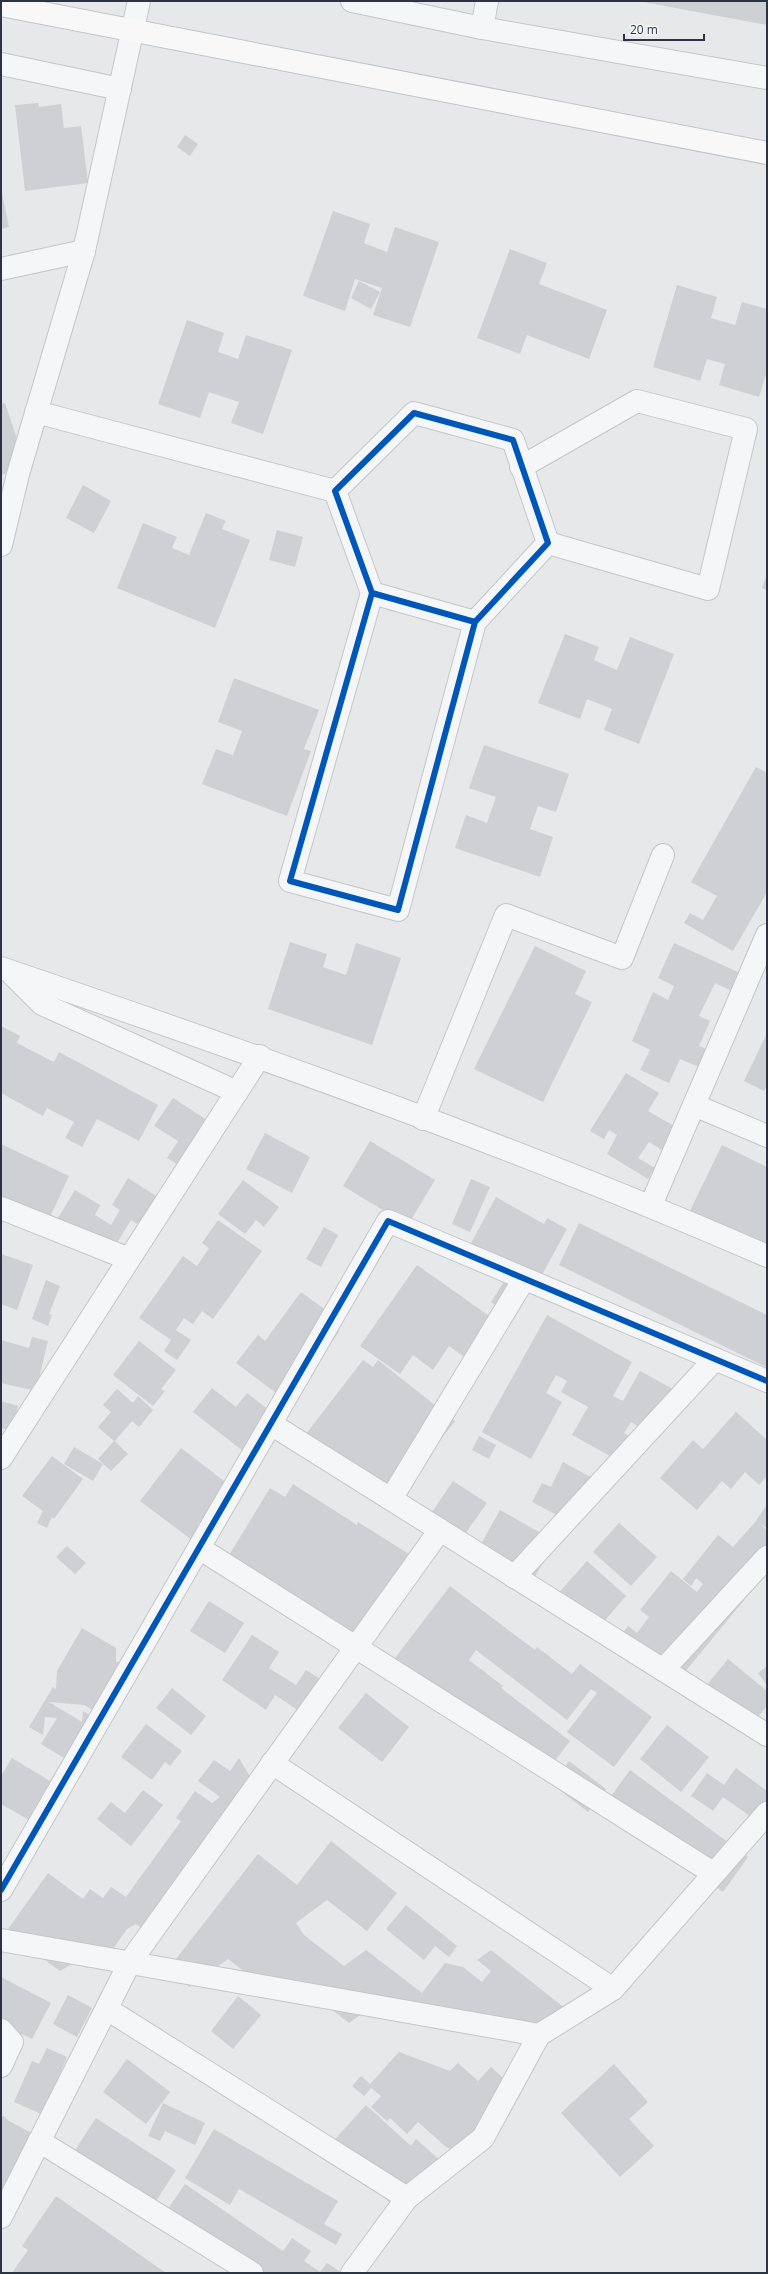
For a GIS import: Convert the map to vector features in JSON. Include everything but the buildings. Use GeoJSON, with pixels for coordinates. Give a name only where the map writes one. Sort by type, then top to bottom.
{"type":"FeatureCollection","features":[{"type":"Feature","properties":{"kind":"main road"},"geometry":{"type":"LineString","coordinates":[[1,5],[767,153]]}},
{"type":"Feature","properties":{"kind":"street"},"geometry":{"type":"LineString","coordinates":[[1,545],[9,475],[36,412],[84,252],[133,31],[138,1]]}},
{"type":"Feature","properties":{"kind":"street"},"geometry":{"type":"LineString","coordinates":[[352,1],[482,28],[767,78]]}},
{"type":"Feature","properties":{"kind":"street"},"geometry":{"type":"LineString","coordinates":[[482,28],[487,1]]}},
{"type":"Feature","properties":{"kind":"street"},"geometry":{"type":"LineString","coordinates":[[1,64],[120,89]]}},
{"type":"Feature","properties":{"kind":"street"},"geometry":{"type":"LineString","coordinates":[[1,269],[84,252]]}},
{"type":"Feature","properties":{"kind":"street"},"geometry":{"type":"LineString","coordinates":[[521,466],[637,401],[746,429],[708,589],[548,543]]}},
{"type":"Feature","properties":{"kind":"street"},"geometry":{"type":"LineString","coordinates":[[36,412],[334,491]]}},
{"type":"Feature","properties":{"kind":"street"},"geometry":{"type":"LineString","coordinates":[[334,491],[414,413],[512,440],[548,543]]}},
{"type":"Feature","properties":{"kind":"street"},"geometry":{"type":"LineString","coordinates":[[334,491],[372,593],[290,881],[398,910],[475,622],[548,543]]}},
{"type":"Feature","properties":{"kind":"street"},"geometry":{"type":"LineString","coordinates":[[372,593],[475,622]]}},
{"type":"Feature","properties":{"kind":"street"},"geometry":{"type":"LineString","coordinates":[[423,1119],[506,916],[622,958],[663,855]]}},
{"type":"Feature","properties":{"kind":"street"},"geometry":{"type":"LineString","coordinates":[[651,1206],[694,1105],[760,967],[767,935]]}},
{"type":"Feature","properties":{"kind":"street"},"geometry":{"type":"LineString","coordinates":[[5,969],[260,1056],[651,1206],[767,1256]]}},
{"type":"Feature","properties":{"kind":"street"},"geometry":{"type":"LineString","coordinates":[[5,969],[42,1004],[237,1092]]}},
{"type":"Feature","properties":{"kind":"street"},"geometry":{"type":"LineString","coordinates":[[1,1458],[260,1056]]}},
{"type":"Feature","properties":{"kind":"street"},"geometry":{"type":"LineString","coordinates":[[694,1105],[767,1136]]}},
{"type":"Feature","properties":{"kind":"street"},"geometry":{"type":"LineString","coordinates":[[1,1208],[129,1260]]}},
{"type":"Feature","properties":{"kind":"street"},"geometry":{"type":"LineString","coordinates":[[1,1890],[388,1222],[766,1379]]}},
{"type":"Feature","properties":{"kind":"street"},"geometry":{"type":"LineString","coordinates":[[391,1499],[524,1279]]}},
{"type":"Feature","properties":{"kind":"street"},"geometry":{"type":"LineString","coordinates":[[514,1576],[715,1359]]}},
{"type":"Feature","properties":{"kind":"street"},"geometry":{"type":"LineString","coordinates":[[271,1424],[767,1735]]}},
{"type":"Feature","properties":{"kind":"street"},"geometry":{"type":"LineString","coordinates":[[1,2216],[130,1962],[440,1530]]}},
{"type":"Feature","properties":{"kind":"street"},"geometry":{"type":"LineString","coordinates":[[199,1548],[354,1648],[713,1873]]}},
{"type":"Feature","properties":{"kind":"street"},"geometry":{"type":"LineString","coordinates":[[663,1670],[767,1557]]}},
{"type":"Feature","properties":{"kind":"street"},"geometry":{"type":"LineString","coordinates":[[272,1763],[613,1989]]}},
{"type":"Feature","properties":{"kind":"street"},"geometry":{"type":"LineString","coordinates":[[352,2273],[407,2198],[483,2138],[539,2035],[613,1989],[767,1813]]}},
{"type":"Feature","properties":{"kind":"street"},"geometry":{"type":"LineString","coordinates":[[1,1940],[539,2035]]}},
{"type":"Feature","properties":{"kind":"street"},"geometry":{"type":"LineString","coordinates":[[107,2009],[407,2198]]}},
{"type":"Feature","properties":{"kind":"street"},"geometry":{"type":"LineString","coordinates":[[1,2030],[12,2042],[1,2066]]}},
{"type":"Feature","properties":{"kind":"street"},"geometry":{"type":"LineString","coordinates":[[39,2141],[252,2273]]}},
{"type":"Feature","properties":{"kind":"cycle path"},"geometry":{"type":"LineString","coordinates":[[372,593],[475,622],[548,543],[513,440],[414,413],[335,491],[372,593],[290,881],[398,910],[475,622]]}},
{"type":"Feature","properties":{"kind":"cycle path"},"geometry":{"type":"LineString","coordinates":[[1,1890],[388,1221],[767,1381]]}}]}
